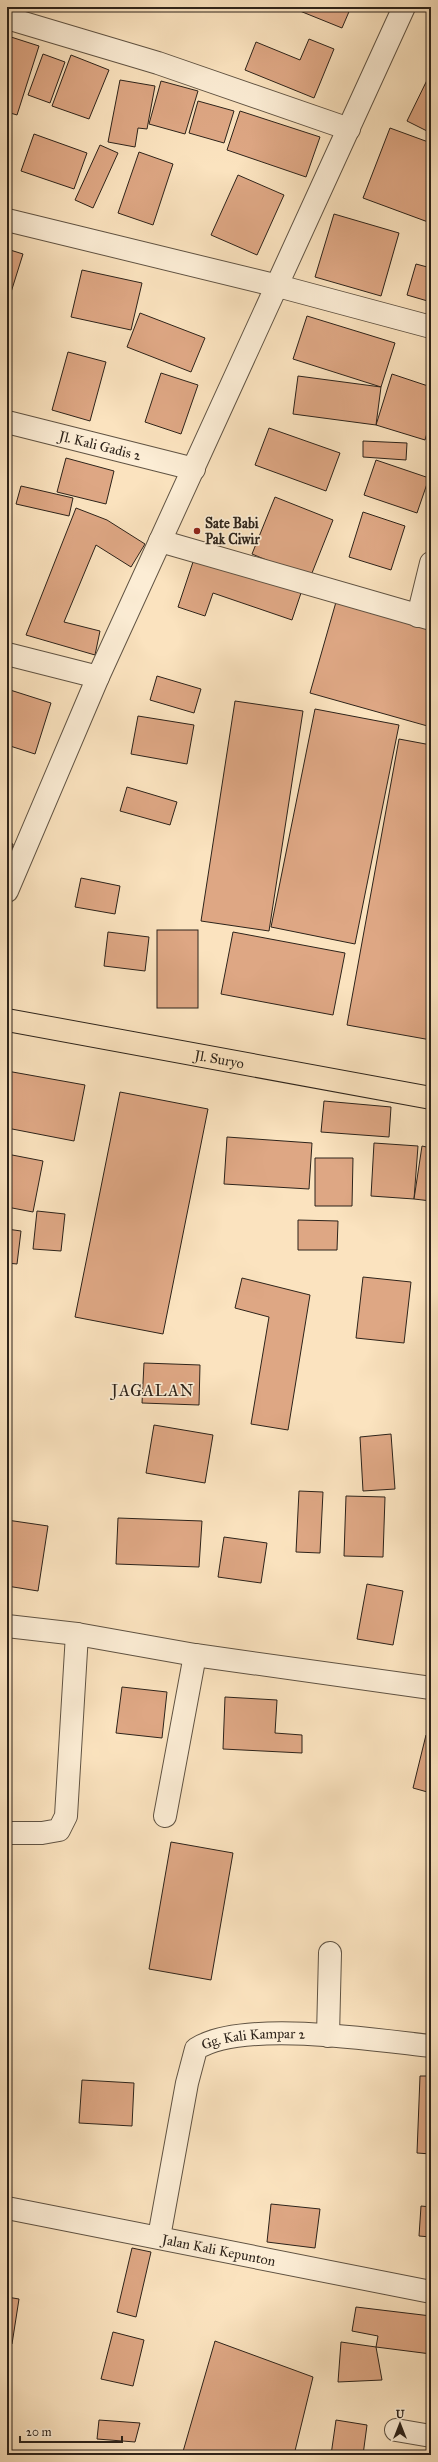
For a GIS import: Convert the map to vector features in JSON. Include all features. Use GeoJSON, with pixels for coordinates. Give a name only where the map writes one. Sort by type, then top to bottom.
{"type":"FeatureCollection","features":[{"type":"Feature","properties":{"kind":"main road","name":"Jl. Suryo"},"geometry":{"type":"LineString","coordinates":[[7,1020],[431,1098]]}},
{"type":"Feature","properties":{"kind":"street"},"geometry":{"type":"LineString","coordinates":[[7,891],[98,677],[278,286],[404,7]]}},
{"type":"Feature","properties":{"kind":"street"},"geometry":{"type":"LineString","coordinates":[[7,18],[158,63],[349,129]]}},
{"type":"Feature","properties":{"kind":"street"},"geometry":{"type":"LineString","coordinates":[[7,220],[278,286],[431,327]]}},
{"type":"Feature","properties":{"kind":"street","name":"Jl. Kali Gadis 2"},"geometry":{"type":"LineString","coordinates":[[7,422],[194,469]]}},
{"type":"Feature","properties":{"kind":"street"},"geometry":{"type":"LineString","coordinates":[[160,541],[424,618],[431,563]]}},
{"type":"Feature","properties":{"kind":"street"},"geometry":{"type":"LineString","coordinates":[[7,654],[98,677]]}},
{"type":"Feature","properties":{"kind":"street"},"geometry":{"type":"LineString","coordinates":[[7,1626],[76,1634],[195,1655],[431,1688]]}},
{"type":"Feature","properties":{"kind":"street"},"geometry":{"type":"LineString","coordinates":[[7,1833],[42,1833],[58,1830],[66,1816],[76,1634]]}},
{"type":"Feature","properties":{"kind":"street"},"geometry":{"type":"LineString","coordinates":[[165,1816],[195,1655]]}},
{"type":"Feature","properties":{"kind":"street"},"geometry":{"type":"LineString","coordinates":[[328,2036],[330,1953]]}},
{"type":"Feature","properties":{"kind":"street","name":"Gg. Kali Kampar 2"},"geometry":{"type":"LineString","coordinates":[[159,2237],[189,2077],[196,2049],[206,2043],[251,2035],[284,2033],[431,2046]]}},
{"type":"Feature","properties":{"kind":"street","name":"Jalan Kali Kepunton"},"geometry":{"type":"LineString","coordinates":[[7,2208],[431,2292]]}},
{"type":"Feature","properties":{"kind":"street"},"geometry":{"type":"LineString","coordinates":[[396,2430],[431,2436]]}},
{"type":"Feature","properties":{"kind":"building"},"geometry":{"type":"Polygon","coordinates":[[[290,7],[351,7],[342,28],[290,7]]]}},
{"type":"Feature","properties":{"kind":"building"},"geometry":{"type":"Polygon","coordinates":[[[11,37],[39,46],[17,115],[7,112],[7,49],[11,37]]]}},
{"type":"Feature","properties":{"kind":"building"},"geometry":{"type":"Polygon","coordinates":[[[309,39],[334,49],[314,98],[245,70],[256,42],[300,60],[309,39]]]}},
{"type":"Feature","properties":{"kind":"building"},"geometry":{"type":"Polygon","coordinates":[[[43,54],[65,62],[50,103],[28,95],[43,54]]]}},
{"type":"Feature","properties":{"kind":"building"},"geometry":{"type":"Polygon","coordinates":[[[71,55],[109,70],[89,119],[52,106],[71,55]]]}},
{"type":"Feature","properties":{"kind":"building"},"geometry":{"type":"Polygon","coordinates":[[[431,72],[431,133],[407,121],[431,72]]]}},
{"type":"Feature","properties":{"kind":"building"},"geometry":{"type":"Polygon","coordinates":[[[120,80],[155,86],[147,129],[138,128],[135,147],[108,142],[120,80]]]}},
{"type":"Feature","properties":{"kind":"building"},"geometry":{"type":"Polygon","coordinates":[[[161,81],[198,91],[185,134],[149,124],[161,81]]]}},
{"type":"Feature","properties":{"kind":"building"},"geometry":{"type":"Polygon","coordinates":[[[198,101],[234,111],[224,143],[189,133],[198,101]]]}},
{"type":"Feature","properties":{"kind":"building"},"geometry":{"type":"Polygon","coordinates":[[[240,111],[320,137],[306,177],[227,150],[240,111]]]}},
{"type":"Feature","properties":{"kind":"building"},"geometry":{"type":"Polygon","coordinates":[[[390,128],[431,143],[431,214],[428,222],[363,198],[390,128]]]}},
{"type":"Feature","properties":{"kind":"building"},"geometry":{"type":"Polygon","coordinates":[[[34,134],[87,153],[74,189],[21,171],[34,134]]]}},
{"type":"Feature","properties":{"kind":"building"},"geometry":{"type":"Polygon","coordinates":[[[100,145],[118,153],[93,208],[75,200],[100,145]]]}},
{"type":"Feature","properties":{"kind":"building"},"geometry":{"type":"Polygon","coordinates":[[[139,152],[173,164],[153,225],[118,213],[139,152]]]}},
{"type":"Feature","properties":{"kind":"building"},"geometry":{"type":"Polygon","coordinates":[[[238,175],[284,195],[257,255],[211,235],[238,175]]]}},
{"type":"Feature","properties":{"kind":"building"},"geometry":{"type":"Polygon","coordinates":[[[334,214],[399,233],[381,296],[315,277],[334,214]]]}},
{"type":"Feature","properties":{"kind":"building"},"geometry":{"type":"Polygon","coordinates":[[[7,249],[23,254],[7,305],[7,249]]]}},
{"type":"Feature","properties":{"kind":"building"},"geometry":{"type":"Polygon","coordinates":[[[416,264],[431,268],[431,302],[407,295],[416,264]]]}},
{"type":"Feature","properties":{"kind":"building"},"geometry":{"type":"Polygon","coordinates":[[[82,270],[142,283],[131,330],[71,317],[82,270]]]}},
{"type":"Feature","properties":{"kind":"building"},"geometry":{"type":"Polygon","coordinates":[[[140,313],[205,338],[191,372],[127,347],[140,313]]]}},
{"type":"Feature","properties":{"kind":"building"},"geometry":{"type":"Polygon","coordinates":[[[307,316],[395,343],[381,387],[293,359],[307,316]]]}},
{"type":"Feature","properties":{"kind":"building"},"geometry":{"type":"Polygon","coordinates":[[[68,352],[106,362],[90,421],[52,410],[68,352]]]}},
{"type":"Feature","properties":{"kind":"building"},"geometry":{"type":"Polygon","coordinates":[[[161,373],[198,385],[181,434],[145,422],[161,373]]]}},
{"type":"Feature","properties":{"kind":"building"},"geometry":{"type":"Polygon","coordinates":[[[392,374],[431,387],[431,419],[425,440],[376,425],[392,374]]]}},
{"type":"Feature","properties":{"kind":"building"},"geometry":{"type":"Polygon","coordinates":[[[298,376],[381,387],[376,425],[293,414],[298,376]]]}},
{"type":"Feature","properties":{"kind":"building"},"geometry":{"type":"Polygon","coordinates":[[[269,428],[340,453],[326,491],[255,465],[269,428]]]}},
{"type":"Feature","properties":{"kind":"building"},"geometry":{"type":"Polygon","coordinates":[[[363,441],[407,443],[406,460],[363,457],[363,441]]]}},
{"type":"Feature","properties":{"kind":"building"},"geometry":{"type":"Polygon","coordinates":[[[66,458],[114,471],[106,504],[57,492],[66,458]]]}},
{"type":"Feature","properties":{"kind":"building"},"geometry":{"type":"Polygon","coordinates":[[[376,460],[429,478],[417,513],[364,495],[376,460]]]}},
{"type":"Feature","properties":{"kind":"building"},"geometry":{"type":"Polygon","coordinates":[[[21,486],[73,498],[69,516],[16,504],[21,486]]]}},
{"type":"Feature","properties":{"kind":"building"},"geometry":{"type":"Polygon","coordinates":[[[275,497],[333,520],[310,578],[252,554],[275,497]]]}},
{"type":"Feature","properties":{"kind":"building"},"geometry":{"type":"Polygon","coordinates":[[[76,508],[107,520],[145,544],[131,567],[96,545],[64,622],[100,631],[95,655],[26,635],[76,508]]]}},
{"type":"Feature","properties":{"kind":"building"},"geometry":{"type":"Polygon","coordinates":[[[363,512],[405,526],[391,570],[349,557],[363,512]]]}},
{"type":"Feature","properties":{"kind":"building"},"geometry":{"type":"Polygon","coordinates":[[[194,559],[301,593],[292,620],[213,593],[205,616],[178,607],[194,559]]]}},
{"type":"Feature","properties":{"kind":"building"},"geometry":{"type":"Polygon","coordinates":[[[336,602],[431,628],[431,727],[310,693],[336,602]]]}},
{"type":"Feature","properties":{"kind":"building"},"geometry":{"type":"Polygon","coordinates":[[[157,676],[201,689],[194,713],[150,700],[157,676]]]}},
{"type":"Feature","properties":{"kind":"building"},"geometry":{"type":"Polygon","coordinates":[[[7,689],[51,703],[35,754],[7,745],[7,689]]]}},
{"type":"Feature","properties":{"kind":"building"},"geometry":{"type":"Polygon","coordinates":[[[235,701],[303,711],[269,931],[201,921],[235,701]]]}},
{"type":"Feature","properties":{"kind":"building"},"geometry":{"type":"Polygon","coordinates":[[[315,709],[399,725],[355,944],[271,927],[315,709]]]}},
{"type":"Feature","properties":{"kind":"building"},"geometry":{"type":"Polygon","coordinates":[[[138,716],[194,725],[187,764],[131,754],[138,716]]]}},
{"type":"Feature","properties":{"kind":"building"},"geometry":{"type":"Polygon","coordinates":[[[399,739],[431,745],[431,1040],[347,1025],[399,739]]]}},
{"type":"Feature","properties":{"kind":"building"},"geometry":{"type":"Polygon","coordinates":[[[127,787],[177,802],[170,825],[120,811],[127,787]]]}},
{"type":"Feature","properties":{"kind":"building"},"geometry":{"type":"Polygon","coordinates":[[[7,843],[13,844],[10,866],[7,866],[7,843]]]}},
{"type":"Feature","properties":{"kind":"building"},"geometry":{"type":"Polygon","coordinates":[[[81,878],[120,886],[115,914],[75,907],[81,878]]]}},
{"type":"Feature","properties":{"kind":"building"},"geometry":{"type":"Polygon","coordinates":[[[157,930],[198,930],[198,1008],[157,1008],[157,930]]]}},
{"type":"Feature","properties":{"kind":"building"},"geometry":{"type":"Polygon","coordinates":[[[108,932],[149,937],[145,971],[104,966],[108,932]]]}},
{"type":"Feature","properties":{"kind":"building"},"geometry":{"type":"Polygon","coordinates":[[[233,932],[345,953],[333,1015],[221,994],[233,932]]]}},
{"type":"Feature","properties":{"kind":"building"},"geometry":{"type":"Polygon","coordinates":[[[7,1071],[85,1085],[74,1141],[7,1128],[7,1071]]]}},
{"type":"Feature","properties":{"kind":"building"},"geometry":{"type":"Polygon","coordinates":[[[120,1092],[208,1109],[163,1334],[75,1317],[120,1092]]]}},
{"type":"Feature","properties":{"kind":"building"},"geometry":{"type":"Polygon","coordinates":[[[324,1101],[391,1107],[389,1137],[321,1132],[324,1101]]]}},
{"type":"Feature","properties":{"kind":"building"},"geometry":{"type":"Polygon","coordinates":[[[227,1137],[312,1143],[309,1189],[224,1184],[227,1137]]]}},
{"type":"Feature","properties":{"kind":"building"},"geometry":{"type":"Polygon","coordinates":[[[374,1143],[418,1146],[414,1199],[371,1196],[374,1143]]]}},
{"type":"Feature","properties":{"kind":"building"},"geometry":{"type":"Polygon","coordinates":[[[422,1146],[431,1148],[431,1201],[414,1199],[422,1146]]]}},
{"type":"Feature","properties":{"kind":"building"},"geometry":{"type":"Polygon","coordinates":[[[7,1154],[43,1161],[33,1212],[7,1207],[7,1154]]]}},
{"type":"Feature","properties":{"kind":"building"},"geometry":{"type":"Polygon","coordinates":[[[315,1158],[353,1158],[352,1206],[315,1206],[315,1158]]]}},
{"type":"Feature","properties":{"kind":"building"},"geometry":{"type":"Polygon","coordinates":[[[37,1211],[65,1214],[61,1251],[33,1249],[37,1211]]]}},
{"type":"Feature","properties":{"kind":"building"},"geometry":{"type":"Polygon","coordinates":[[[298,1220],[338,1221],[337,1250],[298,1250],[298,1220]]]}},
{"type":"Feature","properties":{"kind":"building"},"geometry":{"type":"Polygon","coordinates":[[[7,1229],[21,1231],[17,1264],[7,1263],[7,1229]]]}},
{"type":"Feature","properties":{"kind":"building"},"geometry":{"type":"Polygon","coordinates":[[[363,1277],[411,1282],[404,1343],[356,1338],[363,1277]]]}},
{"type":"Feature","properties":{"kind":"building"},"geometry":{"type":"Polygon","coordinates":[[[242,1278],[310,1295],[288,1430],[251,1424],[269,1317],[235,1308],[242,1278]]]}},
{"type":"Feature","properties":{"kind":"building"},"geometry":{"type":"Polygon","coordinates":[[[144,1363],[200,1365],[199,1405],[142,1403],[144,1363]]]}},
{"type":"Feature","properties":{"kind":"building"},"geometry":{"type":"Polygon","coordinates":[[[154,1425],[213,1435],[205,1483],[146,1473],[154,1425]]]}},
{"type":"Feature","properties":{"kind":"building"},"geometry":{"type":"Polygon","coordinates":[[[391,1434],[395,1489],[363,1491],[360,1437],[391,1434]]]}},
{"type":"Feature","properties":{"kind":"building"},"geometry":{"type":"Polygon","coordinates":[[[299,1491],[323,1492],[320,1553],[296,1552],[299,1491]]]}},
{"type":"Feature","properties":{"kind":"building"},"geometry":{"type":"Polygon","coordinates":[[[346,1496],[385,1497],[383,1557],[344,1556],[346,1496]]]}},
{"type":"Feature","properties":{"kind":"building"},"geometry":{"type":"Polygon","coordinates":[[[118,1518],[202,1521],[199,1567],[116,1564],[118,1518]]]}},
{"type":"Feature","properties":{"kind":"building"},"geometry":{"type":"Polygon","coordinates":[[[7,1520],[48,1526],[38,1591],[7,1586],[7,1520]]]}},
{"type":"Feature","properties":{"kind":"building"},"geometry":{"type":"Polygon","coordinates":[[[224,1537],[267,1543],[261,1583],[218,1577],[224,1537]]]}},
{"type":"Feature","properties":{"kind":"building"},"geometry":{"type":"Polygon","coordinates":[[[367,1584],[403,1591],[393,1645],[357,1639],[367,1584]]]}},
{"type":"Feature","properties":{"kind":"building"},"geometry":{"type":"Polygon","coordinates":[[[122,1687],[167,1692],[162,1738],[116,1733],[122,1687]]]}},
{"type":"Feature","properties":{"kind":"building"},"geometry":{"type":"Polygon","coordinates":[[[225,1697],[277,1700],[275,1733],[302,1735],[302,1753],[223,1749],[225,1697]]]}},
{"type":"Feature","properties":{"kind":"building"},"geometry":{"type":"Polygon","coordinates":[[[426,1735],[431,1736],[431,1793],[413,1788],[426,1735]]]}},
{"type":"Feature","properties":{"kind":"building"},"geometry":{"type":"Polygon","coordinates":[[[171,1842],[233,1853],[211,1980],[149,1969],[171,1842]]]}},
{"type":"Feature","properties":{"kind":"building"},"geometry":{"type":"Polygon","coordinates":[[[420,2076],[431,2076],[431,2154],[417,2153],[420,2076]]]}},
{"type":"Feature","properties":{"kind":"building"},"geometry":{"type":"Polygon","coordinates":[[[82,2080],[134,2083],[132,2126],[79,2123],[82,2080]]]}},
{"type":"Feature","properties":{"kind":"building"},"geometry":{"type":"Polygon","coordinates":[[[271,2204],[320,2209],[315,2248],[267,2242],[271,2204]]]}},
{"type":"Feature","properties":{"kind":"building"},"geometry":{"type":"Polygon","coordinates":[[[421,2206],[431,2207],[431,2237],[419,2236],[421,2206]]]}},
{"type":"Feature","properties":{"kind":"building"},"geometry":{"type":"Polygon","coordinates":[[[132,2248],[151,2252],[136,2317],[117,2312],[132,2248]]]}},
{"type":"Feature","properties":{"kind":"building"},"geometry":{"type":"Polygon","coordinates":[[[7,2297],[19,2299],[12,2344],[7,2343],[7,2297]]]}},
{"type":"Feature","properties":{"kind":"building"},"geometry":{"type":"Polygon","coordinates":[[[356,2307],[431,2316],[431,2354],[376,2347],[378,2336],[352,2331],[356,2307]]]}},
{"type":"Feature","properties":{"kind":"building"},"geometry":{"type":"Polygon","coordinates":[[[113,2332],[144,2340],[133,2386],[101,2379],[113,2332]]]}},
{"type":"Feature","properties":{"kind":"building"},"geometry":{"type":"Polygon","coordinates":[[[215,2341],[313,2377],[294,2455],[182,2455],[215,2341]]]}},
{"type":"Feature","properties":{"kind":"building"},"geometry":{"type":"Polygon","coordinates":[[[341,2342],[376,2347],[382,2380],[338,2382],[341,2342]]]}},
{"type":"Feature","properties":{"kind":"building"},"geometry":{"type":"Polygon","coordinates":[[[99,2420],[140,2423],[135,2442],[97,2439],[99,2420]]]}},
{"type":"Feature","properties":{"kind":"building"},"geometry":{"type":"Polygon","coordinates":[[[336,2420],[367,2425],[363,2455],[331,2455],[336,2420]]]}},
{"type":"Feature","properties":{"kind":"place","name":"Sate Babi Pak Ciwir"},"geometry":{"type":"Point","coordinates":[197,531]}},
{"type":"Feature","properties":{"kind":"district","name":"JAGALAN"},"geometry":{"type":"Point","coordinates":[153,1390]}}]}
